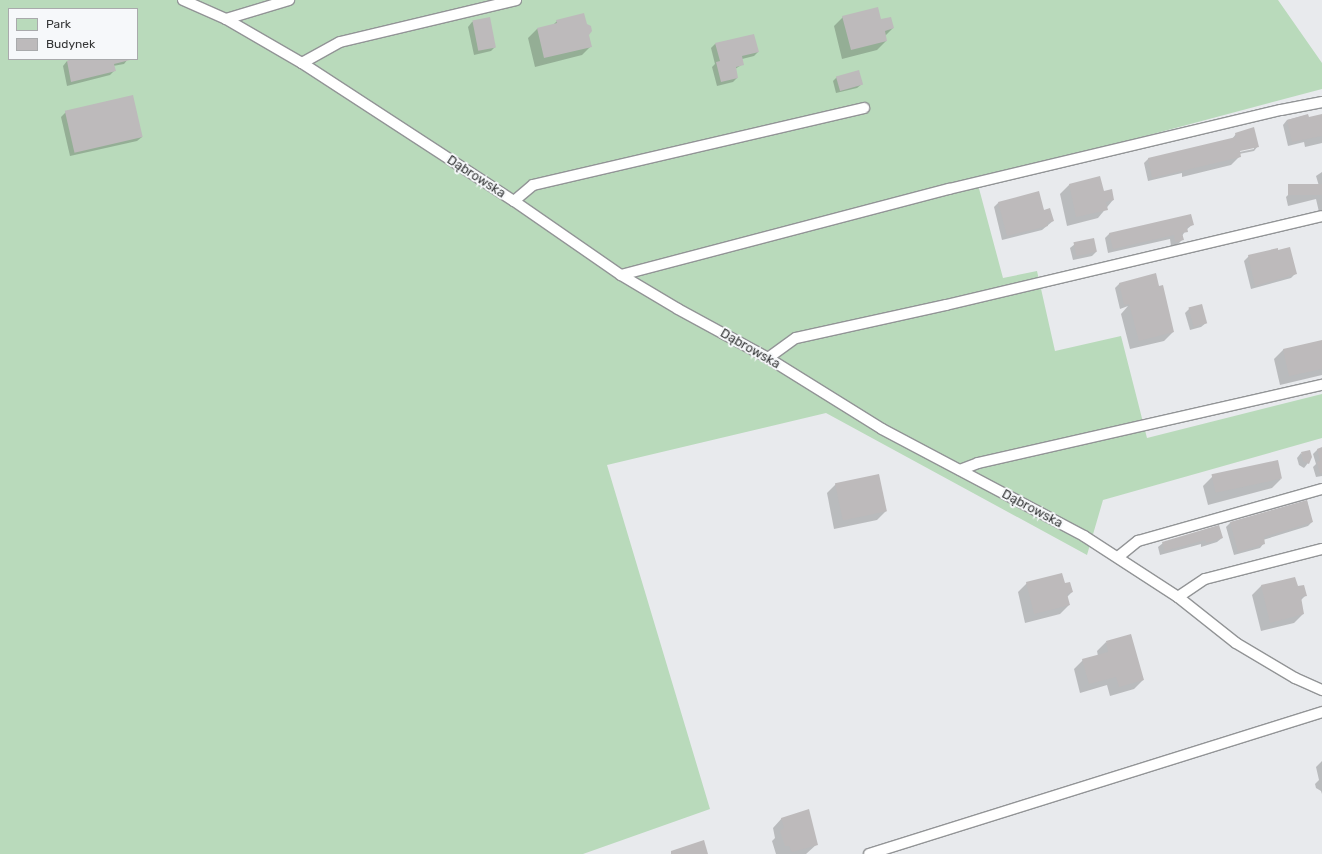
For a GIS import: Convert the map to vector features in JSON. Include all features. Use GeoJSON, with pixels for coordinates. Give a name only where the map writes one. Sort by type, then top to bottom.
{"type":"FeatureCollection","features":[{"type":"Feature","properties":{"kind":"lane","name":"Dąbrowska"},"geometry":{"type":"LineString","coordinates":[[183,0],[226,19],[302,64],[514,201],[621,275],[678,309],[768,358],[882,429],[1084,536],[1178,597],[1236,642],[1295,678],[1322,690]]}},
{"type":"Feature","properties":{"kind":"lane"},"geometry":{"type":"LineString","coordinates":[[226,19],[289,0]]}},
{"type":"Feature","properties":{"kind":"lane"},"geometry":{"type":"LineString","coordinates":[[302,64],[340,42],[516,0]]}},
{"type":"Feature","properties":{"kind":"lane"},"geometry":{"type":"LineString","coordinates":[[621,275],[949,189],[1281,110],[1322,102]]}},
{"type":"Feature","properties":{"kind":"lane"},"geometry":{"type":"LineString","coordinates":[[514,201],[534,185],[864,108]]}},
{"type":"Feature","properties":{"kind":"lane"},"geometry":{"type":"LineString","coordinates":[[768,358],[796,338],[946,305],[1322,216]]}},
{"type":"Feature","properties":{"kind":"lane"},"geometry":{"type":"LineString","coordinates":[[960,470],[978,464],[1322,385]]}},
{"type":"Feature","properties":{"kind":"lane"},"geometry":{"type":"LineString","coordinates":[[1118,557],[1138,541],[1322,489]]}},
{"type":"Feature","properties":{"kind":"lane"},"geometry":{"type":"LineString","coordinates":[[1178,597],[1205,579],[1322,549]]}},
{"type":"Feature","properties":{"kind":"lane"},"geometry":{"type":"LineString","coordinates":[[869,854],[1322,712]]}},
{"type":"Feature","properties":{"kind":"green space"},"geometry":{"type":"Polygon","coordinates":[[[0,0],[1278,0],[1322,63],[1322,89],[977,181],[1003,278],[1037,271],[1055,351],[1121,336],[1147,438],[1322,394],[1322,438],[1103,500],[1087,555],[826,413],[607,465],[710,809],[583,854],[0,854],[0,0]]]}},
{"type":"Feature","properties":{"kind":"building"},"geometry":{"type":"Polygon","coordinates":[[[878,7],[881,19],[891,17],[894,28],[885,31],[887,41],[851,50],[842,16],[878,7]]]}},
{"type":"Feature","properties":{"kind":"building"},"geometry":{"type":"Polygon","coordinates":[[[584,13],[587,24],[591,26],[592,31],[589,35],[592,47],[544,58],[537,28],[557,23],[556,20],[584,13]]]}},
{"type":"Feature","properties":{"kind":"building"},"geometry":{"type":"Polygon","coordinates":[[[490,17],[496,47],[478,51],[472,20],[490,17]]]}},
{"type":"Feature","properties":{"kind":"building"},"geometry":{"type":"Polygon","coordinates":[[[754,34],[759,52],[742,56],[744,65],[736,67],[738,78],[721,82],[716,62],[720,61],[715,43],[754,34]]]}},
{"type":"Feature","properties":{"kind":"building"},"geometry":{"type":"Polygon","coordinates":[[[130,60],[114,64],[116,71],[71,82],[67,61],[130,60]]]}},
{"type":"Feature","properties":{"kind":"building"},"geometry":{"type":"Polygon","coordinates":[[[859,70],[863,84],[840,91],[836,77],[859,70]]]}},
{"type":"Feature","properties":{"kind":"building"},"geometry":{"type":"Polygon","coordinates":[[[133,95],[143,137],[74,153],[65,111],[133,95]]]}},
{"type":"Feature","properties":{"kind":"building"},"geometry":{"type":"Polygon","coordinates":[[[1308,114],[1309,117],[1322,114],[1322,136],[1292,142],[1287,120],[1308,114]]]}},
{"type":"Feature","properties":{"kind":"building"},"geometry":{"type":"Polygon","coordinates":[[[1254,127],[1259,147],[1240,151],[1241,157],[1152,178],[1148,158],[1236,137],[1235,133],[1254,127]]]}},
{"type":"Feature","properties":{"kind":"building"},"geometry":{"type":"Polygon","coordinates":[[[1100,176],[1104,191],[1112,189],[1114,200],[1106,202],[1108,210],[1076,217],[1069,184],[1100,176]]]}},
{"type":"Feature","properties":{"kind":"building"},"geometry":{"type":"Polygon","coordinates":[[[1288,184],[1322,184],[1322,195],[1288,195],[1288,184]]]}},
{"type":"Feature","properties":{"kind":"building"},"geometry":{"type":"Polygon","coordinates":[[[1039,191],[1044,210],[1050,208],[1054,221],[1047,223],[1048,226],[1007,236],[998,202],[1039,191]]]}},
{"type":"Feature","properties":{"kind":"building"},"geometry":{"type":"Polygon","coordinates":[[[1191,214],[1194,225],[1187,227],[1188,232],[1182,233],[1184,240],[1175,242],[1174,235],[1113,249],[1109,233],[1191,214]]]}},
{"type":"Feature","properties":{"kind":"building"},"geometry":{"type":"Polygon","coordinates":[[[1094,238],[1097,252],[1076,256],[1073,242],[1094,238]]]}},
{"type":"Feature","properties":{"kind":"building"},"geometry":{"type":"Polygon","coordinates":[[[1290,247],[1297,274],[1255,286],[1248,255],[1278,248],[1278,250],[1290,247]]]}},
{"type":"Feature","properties":{"kind":"building"},"geometry":{"type":"Polygon","coordinates":[[[1156,273],[1159,286],[1163,285],[1174,332],[1139,341],[1129,304],[1124,305],[1119,283],[1156,273]]]}},
{"type":"Feature","properties":{"kind":"building"},"geometry":{"type":"Polygon","coordinates":[[[1202,304],[1207,323],[1194,327],[1188,308],[1202,304]]]}},
{"type":"Feature","properties":{"kind":"building"},"geometry":{"type":"Polygon","coordinates":[[[1322,340],[1322,369],[1289,376],[1283,349],[1322,340]]]}},
{"type":"Feature","properties":{"kind":"building"},"geometry":{"type":"Polygon","coordinates":[[[1322,447],[1322,473],[1320,474],[1317,462],[1320,461],[1317,449],[1322,447]]]}},
{"type":"Feature","properties":{"kind":"building"},"geometry":{"type":"Polygon","coordinates":[[[1310,450],[1312,457],[1309,464],[1303,461],[1301,452],[1310,450]]]}},
{"type":"Feature","properties":{"kind":"building"},"geometry":{"type":"Polygon","coordinates":[[[1278,460],[1282,479],[1215,493],[1211,474],[1278,460]]]}},
{"type":"Feature","properties":{"kind":"building"},"geometry":{"type":"Polygon","coordinates":[[[879,474],[887,511],[843,521],[835,483],[879,474]]]}},
{"type":"Feature","properties":{"kind":"building"},"geometry":{"type":"Polygon","coordinates":[[[1307,500],[1313,522],[1264,537],[1265,544],[1238,552],[1230,522],[1307,500]]]}},
{"type":"Feature","properties":{"kind":"building"},"geometry":{"type":"Polygon","coordinates":[[[1219,525],[1223,538],[1206,543],[1205,540],[1165,551],[1162,542],[1219,525]]]}},
{"type":"Feature","properties":{"kind":"building"},"geometry":{"type":"Polygon","coordinates":[[[1062,573],[1065,583],[1070,582],[1073,592],[1067,594],[1070,605],[1034,614],[1026,582],[1062,573]]]}},
{"type":"Feature","properties":{"kind":"building"},"geometry":{"type":"Polygon","coordinates":[[[1295,577],[1298,586],[1304,585],[1307,596],[1301,597],[1304,614],[1270,623],[1261,585],[1295,577]]]}},
{"type":"Feature","properties":{"kind":"building"},"geometry":{"type":"Polygon","coordinates":[[[1131,634],[1144,680],[1119,687],[1116,677],[1089,684],[1082,659],[1108,652],[1106,641],[1131,634]]]}},
{"type":"Feature","properties":{"kind":"building"},"geometry":{"type":"Polygon","coordinates":[[[809,809],[818,845],[792,852],[789,846],[785,846],[780,831],[784,828],[781,818],[809,809]]]}},
{"type":"Feature","properties":{"kind":"building"},"geometry":{"type":"Polygon","coordinates":[[[704,840],[708,854],[671,854],[671,851],[704,840]]]}}]}
